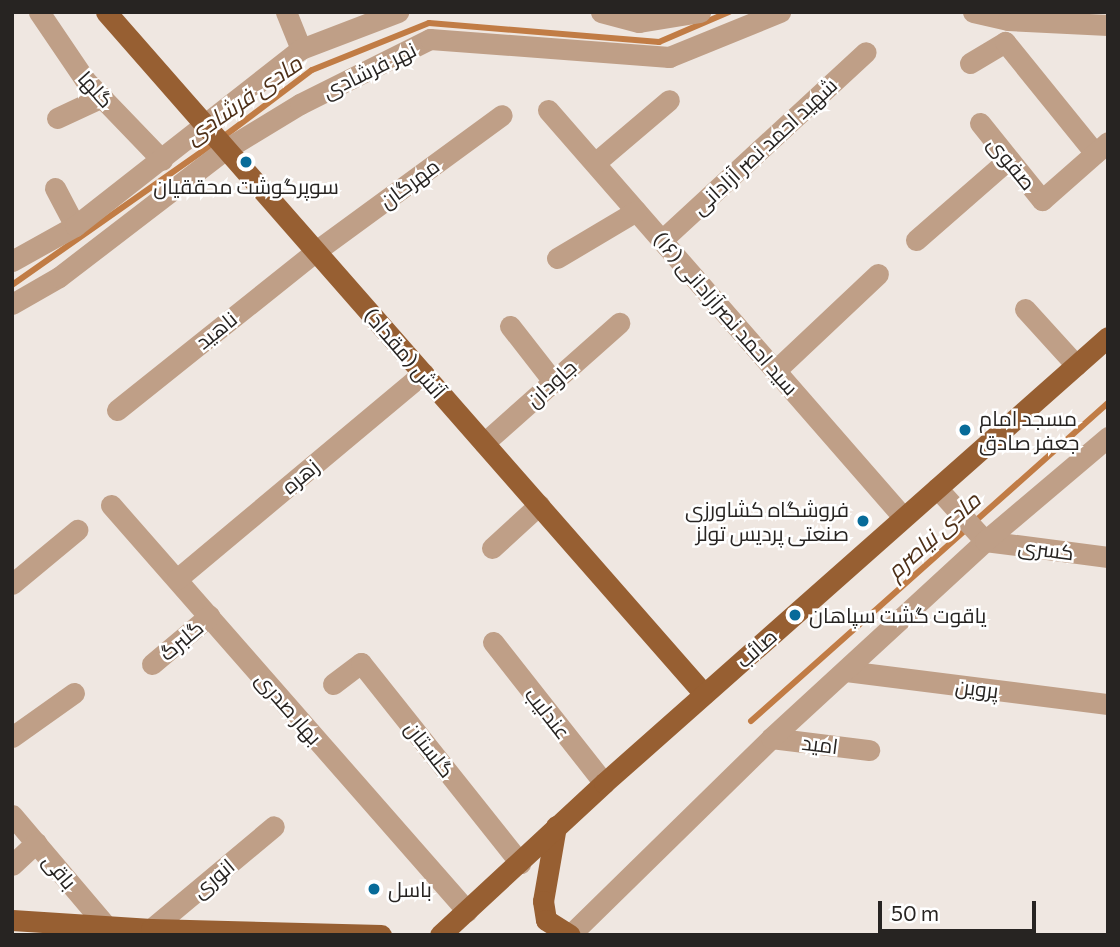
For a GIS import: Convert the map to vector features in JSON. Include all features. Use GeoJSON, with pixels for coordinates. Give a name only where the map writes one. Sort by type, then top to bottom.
{"type":"FeatureCollection","features":[{"type":"Feature","properties":{"kind":"main road","name":"آتش (مقداد)"},"geometry":{"type":"LineString","coordinates":[[106,12],[704,694]]}},
{"type":"Feature","properties":{"kind":"main road","name":"صائب"},"geometry":{"type":"LineString","coordinates":[[440,935],[604,783],[1108,337]]}},
{"type":"Feature","properties":{"kind":"main road"},"geometry":{"type":"LineString","coordinates":[[556,826],[542,901],[546,920],[569,935]]}},
{"type":"Feature","properties":{"kind":"main road"},"geometry":{"type":"LineString","coordinates":[[12,920],[107,928],[381,935]]}},
{"type":"Feature","properties":{"kind":"street","name":"گلها"},"geometry":{"type":"LineString","coordinates":[[39,12],[102,97],[162,160]]}},
{"type":"Feature","properties":{"kind":"street"},"geometry":{"type":"LineString","coordinates":[[286,12],[301,50]]}},
{"type":"Feature","properties":{"kind":"street"},"geometry":{"type":"LineString","coordinates":[[601,12],[639,22],[663,15],[700,12]]}},
{"type":"Feature","properties":{"kind":"street","name":"نهر فرشادی"},"geometry":{"type":"LineString","coordinates":[[12,304],[59,277],[217,139],[300,103],[430,39],[669,58],[780,12]]}},
{"type":"Feature","properties":{"kind":"street"},"geometry":{"type":"LineString","coordinates":[[973,12],[1008,20],[1108,25]]}},
{"type":"Feature","properties":{"kind":"street"},"geometry":{"type":"LineString","coordinates":[[15,254],[75,226],[187,142],[217,139],[301,50],[388,14]]}},
{"type":"Feature","properties":{"kind":"street"},"geometry":{"type":"LineString","coordinates":[[970,63],[1005,42],[1101,147]]}},
{"type":"Feature","properties":{"kind":"street","name":"شهید احمد نصر آزادانی"},"geometry":{"type":"LineString","coordinates":[[662,240],[866,52]]}},
{"type":"Feature","properties":{"kind":"street"},"geometry":{"type":"LineString","coordinates":[[57,118],[102,97]]}},
{"type":"Feature","properties":{"kind":"street"},"geometry":{"type":"LineString","coordinates":[[595,163],[669,100]]}},
{"type":"Feature","properties":{"kind":"street","name":"سید احمد نصرآزادانی (۱۶)"},"geometry":{"type":"LineString","coordinates":[[548,110],[903,517]]}},
{"type":"Feature","properties":{"kind":"street","name":"مهرگان"},"geometry":{"type":"LineString","coordinates":[[316,251],[502,115]]}},
{"type":"Feature","properties":{"kind":"street","name":"صفوی"},"geometry":{"type":"LineString","coordinates":[[980,123],[1042,200],[1101,147]]}},
{"type":"Feature","properties":{"kind":"street"},"geometry":{"type":"LineString","coordinates":[[916,240],[1009,159]]}},
{"type":"Feature","properties":{"kind":"street"},"geometry":{"type":"LineString","coordinates":[[55,188],[75,226]]}},
{"type":"Feature","properties":{"kind":"street"},"geometry":{"type":"LineString","coordinates":[[557,258],[636,211]]}},
{"type":"Feature","properties":{"kind":"street","name":"ناهید"},"geometry":{"type":"LineString","coordinates":[[117,410],[316,251]]}},
{"type":"Feature","properties":{"kind":"street"},"geometry":{"type":"LineString","coordinates":[[776,370],[878,274]]}},
{"type":"Feature","properties":{"kind":"street"},"geometry":{"type":"LineString","coordinates":[[1025,309],[1076,365]]}},
{"type":"Feature","properties":{"kind":"street","name":"جاودان"},"geometry":{"type":"LineString","coordinates":[[484,443],[619,323]]}},
{"type":"Feature","properties":{"kind":"street"},"geometry":{"type":"LineString","coordinates":[[510,326],[553,381]]}},
{"type":"Feature","properties":{"kind":"street","name":"زهره"},"geometry":{"type":"LineString","coordinates":[[177,579],[423,373]]}},
{"type":"Feature","properties":{"kind":"street"},"geometry":{"type":"LineString","coordinates":[[569,935],[771,738],[846,671],[976,530],[1108,437]]}},
{"type":"Feature","properties":{"kind":"street"},"geometry":{"type":"LineString","coordinates":[[937,488],[976,530]]}},
{"type":"Feature","properties":{"kind":"street","name":"بهار صدری"},"geometry":{"type":"LineString","coordinates":[[111,505],[467,911]]}},
{"type":"Feature","properties":{"kind":"street"},"geometry":{"type":"LineString","coordinates":[[492,548],[539,505]]}},
{"type":"Feature","properties":{"kind":"street"},"geometry":{"type":"LineString","coordinates":[[12,584],[76,530]]}},
{"type":"Feature","properties":{"kind":"street","name":"کسری"},"geometry":{"type":"LineString","coordinates":[[976,530],[1108,557]]}},
{"type":"Feature","properties":{"kind":"street","name":"گلبرگ"},"geometry":{"type":"LineString","coordinates":[[152,664],[209,616]]}},
{"type":"Feature","properties":{"kind":"street","name":"عندلیب"},"geometry":{"type":"LineString","coordinates":[[493,642],[604,783]]}},
{"type":"Feature","properties":{"kind":"street","name":"گلستان"},"geometry":{"type":"LineString","coordinates":[[333,684],[361,663],[520,863]]}},
{"type":"Feature","properties":{"kind":"street","name":"پروین"},"geometry":{"type":"LineString","coordinates":[[846,671],[1108,704]]}},
{"type":"Feature","properties":{"kind":"street"},"geometry":{"type":"LineString","coordinates":[[12,737],[74,693]]}},
{"type":"Feature","properties":{"kind":"street","name":"امید"},"geometry":{"type":"LineString","coordinates":[[771,738],[869,750]]}},
{"type":"Feature","properties":{"kind":"street","name":"باقی"},"geometry":{"type":"LineString","coordinates":[[12,815],[107,928]]}},
{"type":"Feature","properties":{"kind":"street","name":"انوری"},"geometry":{"type":"LineString","coordinates":[[151,929],[274,826]]}},
{"type":"Feature","properties":{"kind":"street"},"geometry":{"type":"LineString","coordinates":[[12,865],[36,843]]}},
{"type":"Feature","properties":{"kind":"waterway","name":"مادی فرشادی"},"geometry":{"type":"LineString","coordinates":[[223,137],[312,70],[429,23],[659,42],[729,12]]}},
{"type":"Feature","properties":{"kind":"waterway","name":"مادی فرشادی"},"geometry":{"type":"LineString","coordinates":[[12,285],[214,143]]}},
{"type":"Feature","properties":{"kind":"waterway","name":"مادی نیاصرم"},"geometry":{"type":"LineString","coordinates":[[751,721],[1108,403]]}},
{"type":"Feature","properties":{"kind":"place","name":"سوپرگوشت محققیان"},"geometry":{"type":"Point","coordinates":[246,162]}},
{"type":"Feature","properties":{"kind":"place","name":"مسجد امام جعفر صادق"},"geometry":{"type":"Point","coordinates":[965,430]}},
{"type":"Feature","properties":{"kind":"place","name":"فروشگاه کشاورزی صنعتی پردیس تولز"},"geometry":{"type":"Point","coordinates":[863,521]}},
{"type":"Feature","properties":{"kind":"place","name":"یاقوت گشت سپاهان"},"geometry":{"type":"Point","coordinates":[795,615]}},
{"type":"Feature","properties":{"kind":"place","name":"باسل"},"geometry":{"type":"Point","coordinates":[374,889]}}]}
